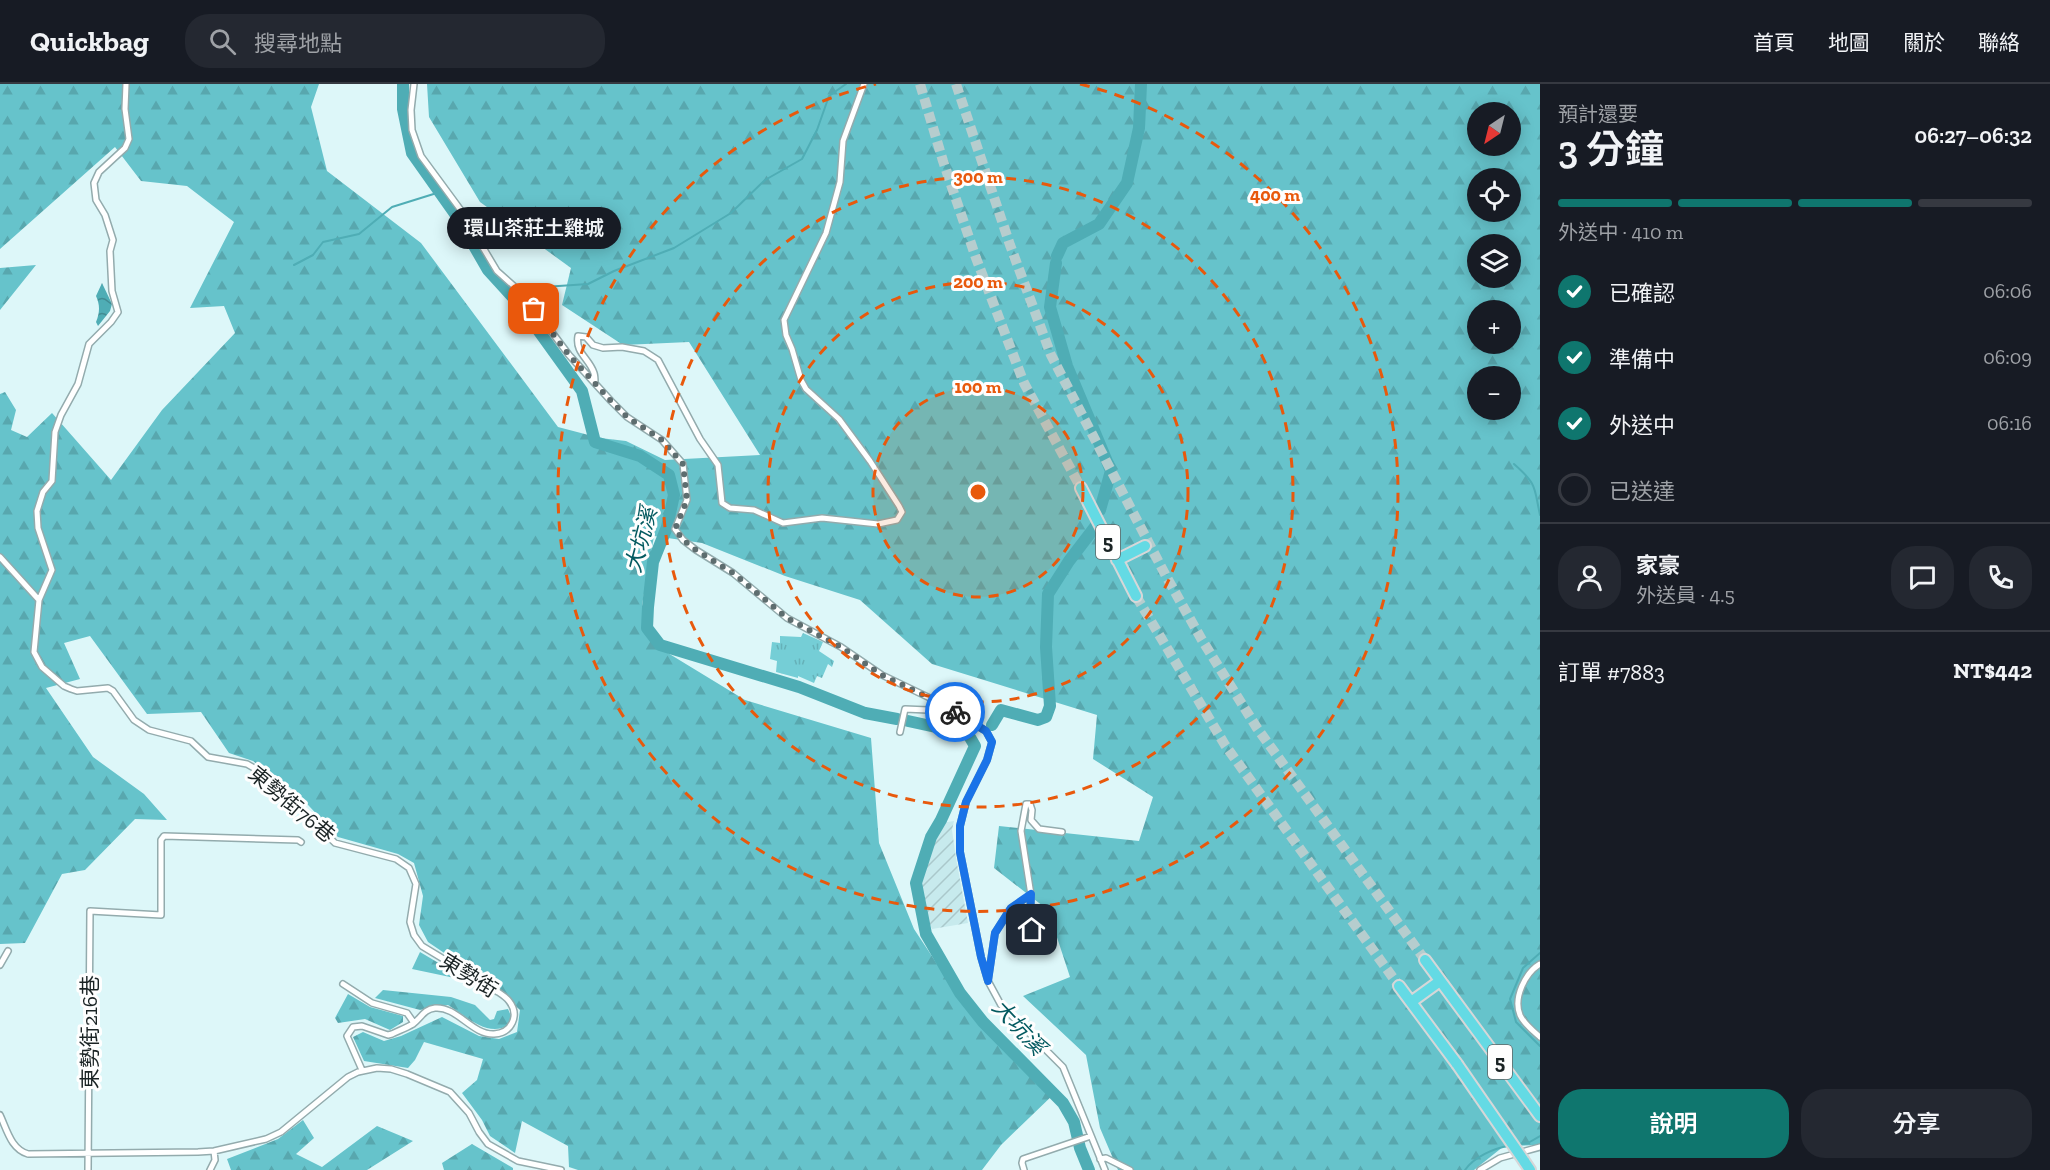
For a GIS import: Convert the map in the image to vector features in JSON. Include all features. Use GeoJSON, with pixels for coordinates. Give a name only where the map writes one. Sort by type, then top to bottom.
{"type":"FeatureCollection","features":[{"type":"Feature","properties":{"kind":"highway","name":"5"},"geometry":{"type":"LineString","coordinates":[[1081,488],[1136,596]]}},
{"type":"Feature","properties":{"kind":"highway"},"geometry":{"type":"LineString","coordinates":[[1117,560],[1145,546]]}},
{"type":"Feature","properties":{"kind":"highway","name":"5"},"geometry":{"type":"LineString","coordinates":[[1425,960],[1540,1116]]}},
{"type":"Feature","properties":{"kind":"highway"},"geometry":{"type":"LineString","coordinates":[[1411,1002],[1440,981]]}},
{"type":"Feature","properties":{"kind":"highway","name":"5"},"geometry":{"type":"LineString","coordinates":[[1399,986],[1457,1064],[1528,1167]]}},
{"type":"Feature","properties":{"kind":"street","name":"東勢街76巷"},"geometry":{"type":"LineString","coordinates":[[126,84],[125,109],[129,139],[125,148],[99,172],[94,183],[96,200],[105,215],[113,240],[110,251],[112,291],[118,312],[89,344],[78,384],[61,415],[55,432],[52,481],[43,492],[37,510],[38,528],[52,570],[39,600],[34,652],[42,667],[64,686],[77,691],[108,688],[113,691],[134,720],[149,730],[191,741],[208,757],[247,764],[254,768],[281,790],[335,843],[396,860],[409,868],[416,884]]}},
{"type":"Feature","properties":{"kind":"street"},"geometry":{"type":"LineString","coordinates":[[414,84],[411,110],[412,130],[421,156],[460,209],[497,271],[525,298],[569,355],[627,417],[662,440],[683,464],[687,500],[675,529],[683,540],[733,573],[787,618],[841,647],[882,675],[986,731],[992,742],[987,760],[966,802],[960,835],[960,852],[981,957],[988,981],[1005,1010],[1063,1067],[1088,1137],[1105,1170]]}},
{"type":"Feature","properties":{"kind":"street"},"geometry":{"type":"LineString","coordinates":[[595,383],[594,373],[579,351],[578,336],[586,337],[593,345],[603,348],[622,347],[645,351],[658,360],[700,439],[718,465],[722,503],[730,508],[754,510],[783,523],[822,518],[878,524],[897,520],[902,512],[870,461],[839,419],[806,388],[801,380],[786,335],[784,320],[826,233],[840,182],[843,141],[864,84]]}},
{"type":"Feature","properties":{"kind":"street"},"geometry":{"type":"LineString","coordinates":[[0,557],[39,600]]}},
{"type":"Feature","properties":{"kind":"street"},"geometry":{"type":"LineString","coordinates":[[900,732],[905,709],[952,711]]}},
{"type":"Feature","properties":{"kind":"street"},"geometry":{"type":"LineString","coordinates":[[1032,930],[1031,894],[1021,831],[1026,804],[1032,806],[1031,820],[1039,830],[1062,832]]}},
{"type":"Feature","properties":{"kind":"street","name":"東勢街216巷"},"geometry":{"type":"LineString","coordinates":[[88,1170],[90,911],[161,915],[161,840],[164,836],[298,840],[300,842]]}},
{"type":"Feature","properties":{"kind":"street","name":"東勢街"},"geometry":{"type":"LineString","coordinates":[[362,1071],[347,1036],[353,1027],[362,1026],[388,1035],[414,1023],[427,1009],[438,1008],[451,1012],[488,1034],[498,1034],[507,1030],[514,1021],[515,1015],[509,1001],[422,946],[414,935],[410,922],[416,884]]}},
{"type":"Feature","properties":{"kind":"street"},"geometry":{"type":"LineString","coordinates":[[988,981],[995,933],[1011,908],[1031,894]]}},
{"type":"Feature","properties":{"kind":"street"},"geometry":{"type":"LineString","coordinates":[[0,965],[8,951]]}},
{"type":"Feature","properties":{"kind":"street"},"geometry":{"type":"LineString","coordinates":[[1540,964],[1533,968],[1526,978],[1518,998],[1520,1014],[1540,1037]]}},
{"type":"Feature","properties":{"kind":"street"},"geometry":{"type":"LineString","coordinates":[[343,984],[372,1003],[407,1013],[414,1023]]}},
{"type":"Feature","properties":{"kind":"street"},"geometry":{"type":"LineString","coordinates":[[0,1115],[14,1145],[20,1151],[28,1154],[214,1151],[266,1139],[281,1132],[348,1077],[377,1068],[391,1069],[450,1092],[469,1113],[488,1144],[518,1161],[561,1170]]}},
{"type":"Feature","properties":{"kind":"street"},"geometry":{"type":"LineString","coordinates":[[1024,1170],[1023,1159],[1088,1137]]}},
{"type":"Feature","properties":{"kind":"street"},"geometry":{"type":"LineString","coordinates":[[1480,1170],[1500,1158],[1540,1147]]}},
{"type":"Feature","properties":{"kind":"street"},"geometry":{"type":"LineString","coordinates":[[210,1170],[215,1160],[214,1151]]}},
{"type":"Feature","properties":{"kind":"street"},"geometry":{"type":"LineString","coordinates":[[1100,1159],[1106,1158],[1130,1170]]}},
{"type":"Feature","properties":{"kind":"shaded area"},"geometry":{"type":"Polygon","coordinates":[[[954,821],[952,830],[968,923],[932,929],[927,920],[921,895],[921,876],[926,856],[941,823],[954,821]]]}},
{"type":"Feature","properties":{"kind":"green space"},"geometry":{"type":"Polygon","coordinates":[[[0,84],[319,84],[311,107],[327,171],[421,243],[558,427],[600,438],[626,441],[665,460],[760,455],[689,342],[623,345],[562,305],[571,268],[480,202],[429,117],[427,84],[1540,84],[1540,1145],[1504,1146],[1474,1170],[1118,1170],[1100,1128],[1086,1055],[1023,996],[1070,977],[1048,910],[994,868],[999,826],[1139,841],[1153,797],[1093,759],[1097,715],[932,664],[860,600],[785,576],[702,543],[654,536],[642,605],[658,647],[745,700],[871,738],[879,843],[914,929],[947,979],[1008,1047],[1056,1092],[1001,1145],[982,1170],[578,1170],[569,1167],[568,1146],[522,1121],[515,1153],[490,1136],[482,1120],[462,1093],[477,1080],[483,1059],[424,1042],[408,1068],[364,1061],[353,1037],[363,1032],[384,1041],[401,1036],[442,1017],[479,1036],[499,1039],[517,1032],[520,1010],[496,988],[428,942],[419,925],[423,896],[414,863],[398,854],[338,837],[295,791],[253,761],[229,753],[201,712],[147,714],[90,636],[64,643],[80,679],[46,688],[93,757],[144,794],[167,820],[135,819],[85,870],[62,874],[25,943],[0,944],[0,394],[5,392],[16,410],[11,430],[27,437],[52,413],[111,480],[162,410],[235,333],[224,306],[190,308],[234,222],[187,186],[141,181],[115,147],[0,249],[0,84]]]}},
{"type":"Feature","properties":{"kind":"green space"},"geometry":{"type":"Polygon","coordinates":[[[36,265],[0,310],[0,268],[36,265]]]}},
{"type":"Feature","properties":{"kind":"green space"},"geometry":{"type":"Polygon","coordinates":[[[803,633],[823,642],[819,651],[834,661],[832,667],[828,664],[822,678],[817,676],[814,683],[798,676],[798,678],[776,672],[777,661],[770,659],[772,642],[780,643],[780,636],[801,637],[803,633]]]}},
{"type":"Feature","properties":{"kind":"green space"},"geometry":{"type":"Polygon","coordinates":[[[420,952],[469,981],[412,969],[420,952]]]}},
{"type":"Feature","properties":{"kind":"green space"},"geometry":{"type":"Polygon","coordinates":[[[383,990],[451,997],[475,1005],[490,1020],[494,1019],[497,1011],[508,1009],[511,1016],[509,1025],[493,1029],[485,1027],[469,1020],[448,1005],[420,1010],[375,998],[383,990]]]}},
{"type":"Feature","properties":{"kind":"green space"},"geometry":{"type":"Polygon","coordinates":[[[348,994],[370,1007],[403,1016],[403,1022],[390,1030],[365,1019],[338,1023],[335,1018],[348,994]]]}},
{"type":"Feature","properties":{"kind":"green space"},"geometry":{"type":"Polygon","coordinates":[[[303,1120],[314,1138],[296,1154],[322,1167],[377,1126],[413,1141],[367,1170],[231,1170],[227,1159],[278,1139],[303,1120]]]}},
{"type":"Feature","properties":{"kind":"green space"},"geometry":{"type":"Polygon","coordinates":[[[472,1144],[513,1170],[444,1170],[442,1163],[472,1144]]]}},
{"type":"Feature","properties":{"kind":"water"},"geometry":{"type":"Polygon","coordinates":[[[102,283],[112,304],[110,311],[98,326],[96,322],[99,306],[96,296],[102,283]]]}},
{"type":"Feature","properties":{"kind":"waterway","name":"大坑溪"},"geometry":{"type":"LineString","coordinates":[[403,84],[403,109],[412,153],[458,218],[488,270],[520,305],[582,391],[595,442],[640,456],[669,475],[674,495],[667,527],[653,562],[648,607],[647,628],[660,645],[799,687],[865,713],[897,719]]}},
{"type":"Feature","properties":{"kind":"waterway"},"geometry":{"type":"LineString","coordinates":[[529,293],[544,287],[588,284],[614,271],[674,248],[731,213],[765,180],[802,159],[817,130],[829,96],[846,84]]}},
{"type":"Feature","properties":{"kind":"waterway"},"geometry":{"type":"LineString","coordinates":[[1057,256],[1063,243],[1099,224],[1127,183],[1139,128],[1141,84]]}},
{"type":"Feature","properties":{"kind":"waterway"},"geometry":{"type":"LineString","coordinates":[[294,265],[313,255],[323,242],[359,234],[392,207],[440,192]]}},
{"type":"Feature","properties":{"kind":"waterway"},"geometry":{"type":"LineString","coordinates":[[1056,263],[1050,307],[1067,366],[1111,471],[1100,510]]}},
{"type":"Feature","properties":{"kind":"waterway"},"geometry":{"type":"LineString","coordinates":[[1514,464],[1534,487],[1540,515]]}},
{"type":"Feature","properties":{"kind":"waterway"},"geometry":{"type":"LineString","coordinates":[[992,725],[1001,710],[1038,720],[1046,717],[1050,706],[1046,647],[1048,594],[1095,527]]}},
{"type":"Feature","properties":{"kind":"waterway","name":"大坑溪"},"geometry":{"type":"LineString","coordinates":[[908,721],[968,734],[975,746],[931,837],[916,883],[926,934],[960,993],[983,1022],[1063,1103],[1074,1122],[1080,1148],[1089,1170]]}},
{"type":"Feature","properties":{"kind":"waterway"},"geometry":{"type":"LineString","coordinates":[[1540,953],[1523,968],[1510,999],[1516,1022],[1540,1046]]}},
{"type":"Feature","properties":{"kind":"waterway"},"geometry":{"type":"LineString","coordinates":[[1518,1144],[1528,1143],[1540,1136]]}},
{"type":"Feature","properties":{"kind":"waterway"},"geometry":{"type":"LineString","coordinates":[[1465,1170],[1485,1154],[1509,1146]]}},
{"type":"Feature","properties":{"kind":"tunnel"},"geometry":{"type":"LineString","coordinates":[[920,84],[976,258],[1024,383],[1081,488]]}},
{"type":"Feature","properties":{"kind":"tunnel"},"geometry":{"type":"LineString","coordinates":[[956,84],[1010,245],[1051,355],[1166,576],[1202,640],[1257,728],[1425,960]]}},
{"type":"Feature","properties":{"kind":"tunnel"},"geometry":{"type":"LineString","coordinates":[[1136,596],[1225,745],[1399,986]]}},
{"type":"Feature","properties":{"kind":"way so far"},"geometry":{"type":"LineString","coordinates":[[534,309],[569,355],[611,401],[627,417],[662,440],[683,464],[687,500],[675,529],[683,540],[733,573],[787,618],[841,647],[882,675],[955,712]]}},
{"type":"Feature","properties":{"kind":"place","name":"環山茶莊土雞城"},"geometry":{"type":"Point","coordinates":[534,309]}},
{"type":"Feature","properties":{"kind":"route"},"geometry":{"type":"LineString","coordinates":[[955,712],[986,731],[992,742],[982,772],[966,802],[960,826],[960,852],[988,981],[995,933],[1011,908],[1031,894],[1032,930]]}}]}
